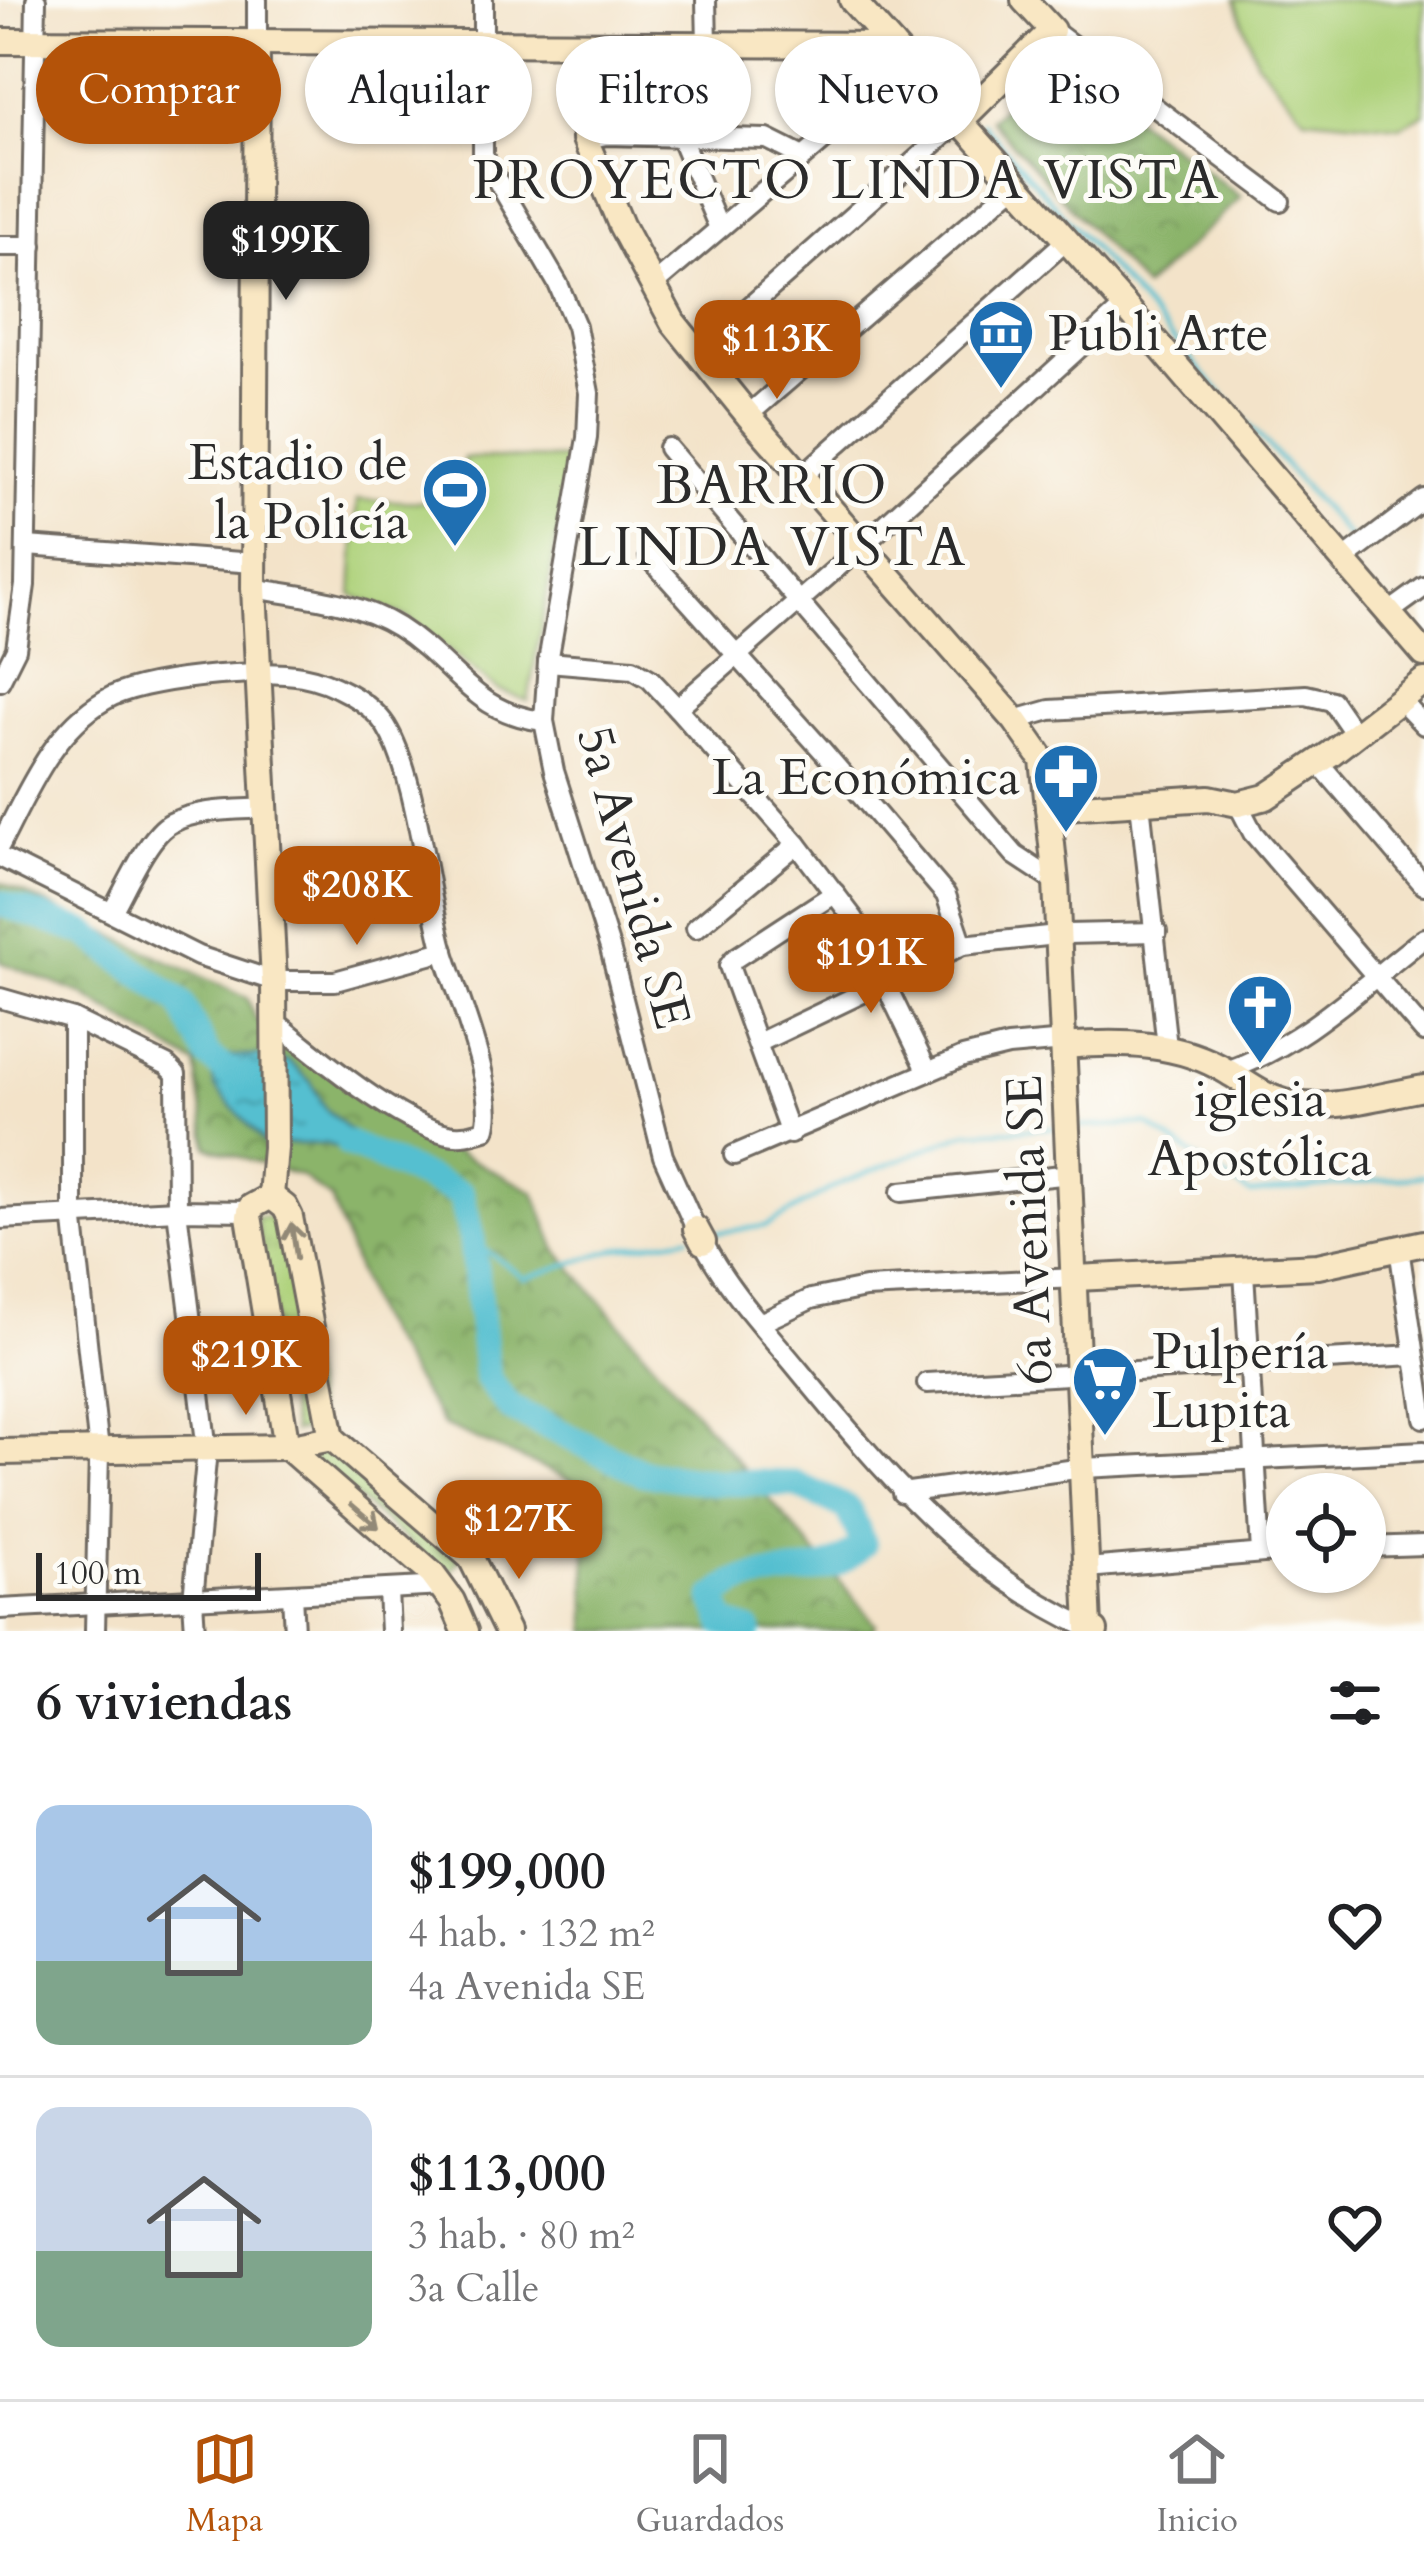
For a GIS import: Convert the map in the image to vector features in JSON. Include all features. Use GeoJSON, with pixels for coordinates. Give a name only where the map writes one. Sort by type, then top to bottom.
{"type":"FeatureCollection","features":[{"type":"Feature","properties":{"kind":"street"},"geometry":{"type":"LineString","coordinates":[[36,0],[36,36]]}},
{"type":"Feature","properties":{"kind":"street"},"geometry":{"type":"LineString","coordinates":[[257,0],[257,36]]}},
{"type":"Feature","properties":{"kind":"street","name":"5a Avenida SE"},"geometry":{"type":"LineString","coordinates":[[482,36],[483,0]]}},
{"type":"Feature","properties":{"kind":"street"},"geometry":{"type":"LineString","coordinates":[[706,0],[707,36]]}},
{"type":"Feature","properties":{"kind":"street"},"geometry":{"type":"LineString","coordinates":[[852,0],[884,36]]}},
{"type":"Feature","properties":{"kind":"street"},"geometry":{"type":"LineString","coordinates":[[1024,0],[1052,31],[1280,201]]}},
{"type":"Feature","properties":{"kind":"street"},"geometry":{"type":"LineString","coordinates":[[981,100],[1052,31]]}},
{"type":"Feature","properties":{"kind":"street"},"geometry":{"type":"LineString","coordinates":[[0,41],[36,42],[27,546],[16,649],[0,681]]}},
{"type":"Feature","properties":{"kind":"street"},"geometry":{"type":"LineString","coordinates":[[751,139],[767,139],[801,156]]}},
{"type":"Feature","properties":{"kind":"street"},"geometry":{"type":"LineString","coordinates":[[981,142],[1424,654]]}},
{"type":"Feature","properties":{"kind":"street"},"geometry":{"type":"LineString","coordinates":[[256,144],[254,575],[274,981],[271,1196]]}},
{"type":"Feature","properties":{"kind":"street","name":"5a Avenida SE"},"geometry":{"type":"LineString","coordinates":[[483,144],[483,155],[558,284],[586,362],[587,438],[548,662],[544,721],[554,771],[610,948],[663,1156],[700,1236],[760,1323],[902,1493],[1017,1590],[1092,1629]]}},
{"type":"Feature","properties":{"kind":"street","name":"6a Avenida SE"},"geometry":{"type":"LineString","coordinates":[[587,144],[652,286],[696,354],[1015,720],[1043,760],[1059,935],[1092,1629]]}},
{"type":"Feature","properties":{"kind":"street"},"geometry":{"type":"LineString","coordinates":[[683,144],[719,228]]}},
{"type":"Feature","properties":{"kind":"street"},"geometry":{"type":"LineString","coordinates":[[652,286],[816,144]]}},
{"type":"Feature","properties":{"kind":"street"},"geometry":{"type":"LineString","coordinates":[[696,354],[934,144]]}},
{"type":"Feature","properties":{"kind":"street"},"geometry":{"type":"LineString","coordinates":[[748,416],[1017,183]]}},
{"type":"Feature","properties":{"kind":"street"},"geometry":{"type":"LineString","coordinates":[[802,476],[1067,240]]}},
{"type":"Feature","properties":{"kind":"street"},"geometry":{"type":"LineString","coordinates":[[0,246],[32,246]]}},
{"type":"Feature","properties":{"kind":"street"},"geometry":{"type":"LineString","coordinates":[[677,708],[1125,306]]}},
{"type":"Feature","properties":{"kind":"street"},"geometry":{"type":"LineString","coordinates":[[668,448],[1015,856],[1056,882]]}},
{"type":"Feature","properties":{"kind":"street"},"geometry":{"type":"LineString","coordinates":[[1343,560],[1424,500]]}},
{"type":"Feature","properties":{"kind":"street"},"geometry":{"type":"LineString","coordinates":[[27,546],[254,575],[397,627],[488,705],[513,718],[544,721]]}},
{"type":"Feature","properties":{"kind":"street"},"geometry":{"type":"LineString","coordinates":[[649,557],[946,896],[962,945]]}},
{"type":"Feature","properties":{"kind":"street"},"geometry":{"type":"LineString","coordinates":[[1388,613],[1424,586]]}},
{"type":"Feature","properties":{"kind":"street"},"geometry":{"type":"LineString","coordinates":[[548,662],[633,669],[650,679],[677,708],[797,844],[854,919],[928,1072]]}},
{"type":"Feature","properties":{"kind":"street"},"geometry":{"type":"LineString","coordinates":[[0,845],[40,766],[75,723],[107,698],[152,684],[257,674],[303,676],[351,695],[385,725],[407,782],[444,951],[488,1102],[485,1130],[467,1136],[446,1134],[405,1115],[316,1056],[272,1019]]}},
{"type":"Feature","properties":{"kind":"street"},"geometry":{"type":"LineString","coordinates":[[1048,808],[1209,798],[1238,804],[1266,797],[1424,681]]}},
{"type":"Feature","properties":{"kind":"street"},"geometry":{"type":"LineString","coordinates":[[1015,720],[1050,710],[1306,694],[1332,701],[1354,734]]}},
{"type":"Feature","properties":{"kind":"street"},"geometry":{"type":"LineString","coordinates":[[1400,700],[1424,725]]}},
{"type":"Feature","properties":{"kind":"street"},"geometry":{"type":"LineString","coordinates":[[1318,762],[1424,885]]}},
{"type":"Feature","properties":{"kind":"street"},"geometry":{"type":"LineString","coordinates":[[1140,803],[1167,1047]]}},
{"type":"Feature","properties":{"kind":"street"},"geometry":{"type":"LineString","coordinates":[[1238,804],[1253,833],[1424,1032]]}},
{"type":"Feature","properties":{"kind":"street"},"geometry":{"type":"LineString","coordinates":[[112,912],[155,837],[172,823],[219,811],[268,808]]}},
{"type":"Feature","properties":{"kind":"street"},"geometry":{"type":"LineString","coordinates":[[696,928],[797,844]]}},
{"type":"Feature","properties":{"kind":"street"},"geometry":{"type":"LineString","coordinates":[[0,857],[198,956],[274,981],[335,981],[444,951]]}},
{"type":"Feature","properties":{"kind":"street"},"geometry":{"type":"LineString","coordinates":[[790,1134],[729,966],[835,893]]}},
{"type":"Feature","properties":{"kind":"street"},"geometry":{"type":"LineString","coordinates":[[758,1043],[962,945],[1157,932]]}},
{"type":"Feature","properties":{"kind":"street"},"geometry":{"type":"LineString","coordinates":[[1227,1071],[1303,1036],[1424,938]]}},
{"type":"Feature","properties":{"kind":"street"},"geometry":{"type":"LineString","coordinates":[[0,998],[73,1018],[167,1065],[176,1074],[177,1210],[207,1450],[193,1600],[195,1631]]}},
{"type":"Feature","properties":{"kind":"street"},"geometry":{"type":"LineString","coordinates":[[73,1018],[73,1213],[99,1451],[95,1631]]}},
{"type":"Feature","properties":{"kind":"street"},"geometry":{"type":"LineString","coordinates":[[734,1155],[963,1057],[1008,1046],[1167,1047],[1227,1071],[1252,1091],[1290,1104],[1355,1100],[1424,1088]]}},
{"type":"Feature","properties":{"kind":"street"},"geometry":{"type":"LineString","coordinates":[[901,1192],[1071,1174]]}},
{"type":"Feature","properties":{"kind":"street"},"geometry":{"type":"LineString","coordinates":[[0,1219],[73,1213],[249,1211],[271,1196]]}},
{"type":"Feature","properties":{"kind":"street"},"geometry":{"type":"LineString","coordinates":[[271,1196],[290,1217],[332,1438],[471,1558],[507,1631]]}},
{"type":"Feature","properties":{"kind":"street"},"geometry":{"type":"LineString","coordinates":[[249,1211],[287,1447],[444,1586],[465,1631]]}},
{"type":"Feature","properties":{"kind":"street"},"geometry":{"type":"LineString","coordinates":[[760,1323],[812,1300],[865,1288],[1244,1273],[1318,1266],[1412,1245],[1414,1355],[1424,1418]]}},
{"type":"Feature","properties":{"kind":"street"},"geometry":{"type":"LineString","coordinates":[[1244,1273],[1261,1552]]}},
{"type":"Feature","properties":{"kind":"street"},"geometry":{"type":"LineString","coordinates":[[927,1383],[1414,1355]]}},
{"type":"Feature","properties":{"kind":"street"},"geometry":{"type":"LineString","coordinates":[[0,1452],[287,1447],[332,1438]]}},
{"type":"Feature","properties":{"kind":"street"},"geometry":{"type":"LineString","coordinates":[[902,1493],[1083,1468],[1424,1451]]}},
{"type":"Feature","properties":{"kind":"street"},"geometry":{"type":"LineString","coordinates":[[1386,1546],[1424,1545]]}},
{"type":"Feature","properties":{"kind":"street"},"geometry":{"type":"LineString","coordinates":[[1087,1568],[1266,1552]]}},
{"type":"Feature","properties":{"kind":"street"},"geometry":{"type":"LineString","coordinates":[[0,1609],[444,1586],[471,1558]]}},
{"type":"Feature","properties":{"kind":"street"},"geometry":{"type":"LineString","coordinates":[[388,1591],[391,1631]]}},
{"type":"Feature","properties":{"kind":"street"},"geometry":{"type":"LineString","coordinates":[[292,1595],[294,1631]]}},
{"type":"Feature","properties":{"kind":"street"},"geometry":{"type":"LineString","coordinates":[[0,1619],[1,1631]]}},
{"type":"Feature","properties":{"kind":"green space"},"geometry":{"type":"Polygon","coordinates":[[[1235,0],[1424,0],[1424,114],[1400,126],[1305,117],[1257,62],[1235,0]]]}},
{"type":"Feature","properties":{"kind":"green space"},"geometry":{"type":"Polygon","coordinates":[[[1005,105],[1005,135],[990,119],[1005,105]]]}},
{"type":"Feature","properties":{"kind":"green space"},"geometry":{"type":"Polygon","coordinates":[[[1163,139],[1241,197],[1144,288],[1013,144],[1163,144],[1163,139]]]}},
{"type":"Feature","properties":{"kind":"green space","name":"Estadio de la Policía"},"geometry":{"type":"Polygon","coordinates":[[[464,458],[571,459],[528,701],[498,690],[407,617],[352,595],[357,500],[460,503],[464,458]]]}},
{"type":"Feature","properties":{"kind":"green space"},"geometry":{"type":"Polygon","coordinates":[[[0,882],[247,998],[256,1020],[426,1136],[534,1192],[557,1250],[876,1624],[873,1631],[587,1631],[585,1486],[443,1425],[374,1317],[331,1199],[301,1176],[208,1147],[196,1065],[82,994],[0,962],[0,882]]]}},
{"type":"Feature","properties":{"kind":"green space"},"geometry":{"type":"Polygon","coordinates":[[[256,1217],[284,1218],[318,1428],[293,1432],[256,1217]]]}},
{"type":"Feature","properties":{"kind":"green space"},"geometry":{"type":"Polygon","coordinates":[[[331,1447],[460,1558],[448,1576],[302,1452],[331,1447]]]}},
{"type":"Feature","properties":{"kind":"water"},"geometry":{"type":"Polygon","coordinates":[[[208,1056],[265,1056],[290,1062],[311,1082],[325,1108],[383,1160],[325,1144],[265,1144],[215,1087],[208,1056]]]}},
{"type":"Feature","properties":{"kind":"waterway"},"geometry":{"type":"LineString","coordinates":[[982,123],[1353,542]]}},
{"type":"Feature","properties":{"kind":"waterway"},"geometry":{"type":"LineString","coordinates":[[0,903],[86,933],[181,1003],[208,1056],[234,1077]]}},
{"type":"Feature","properties":{"kind":"waterway"},"geometry":{"type":"LineString","coordinates":[[1074,1127],[1147,1124],[1250,1194],[1424,1176]]}},
{"type":"Feature","properties":{"kind":"waterway"},"geometry":{"type":"LineString","coordinates":[[706,1234],[766,1226],[839,1184],[968,1132],[1056,1128]]}},
{"type":"Feature","properties":{"kind":"waterway"},"geometry":{"type":"LineString","coordinates":[[349,1144],[461,1194],[472,1240],[487,1378],[510,1408],[644,1473],[714,1482],[795,1484],[849,1509],[863,1544],[849,1556],[819,1569],[738,1582],[714,1598],[724,1623],[749,1631]]}},
{"type":"Feature","properties":{"kind":"waterway"},"geometry":{"type":"LineString","coordinates":[[472,1240],[524,1278],[616,1249],[689,1237]]}},
{"type":"Feature","properties":{"kind":"place","name":"Publi Arte"},"geometry":{"type":"Point","coordinates":[1001,391]}},
{"type":"Feature","properties":{"kind":"place","name":"Estadio de la Policía"},"geometry":{"type":"Point","coordinates":[455,549]}},
{"type":"Feature","properties":{"kind":"place","name":"La Económica"},"geometry":{"type":"Point","coordinates":[1066,835]}},
{"type":"Feature","properties":{"kind":"place","name":"iglesia Apostólica"},"geometry":{"type":"Point","coordinates":[1260,1066]}},
{"type":"Feature","properties":{"kind":"place","name":"Pulpería Lupita"},"geometry":{"type":"Point","coordinates":[1105,1438]}},
{"type":"Feature","properties":{"kind":"district","name":"PROYECTO LINDA VISTA"},"geometry":{"type":"Point","coordinates":[847,179]}},
{"type":"Feature","properties":{"kind":"district","name":"BARRIO LINDA VISTA"},"geometry":{"type":"Point","coordinates":[773,515]}}]}
